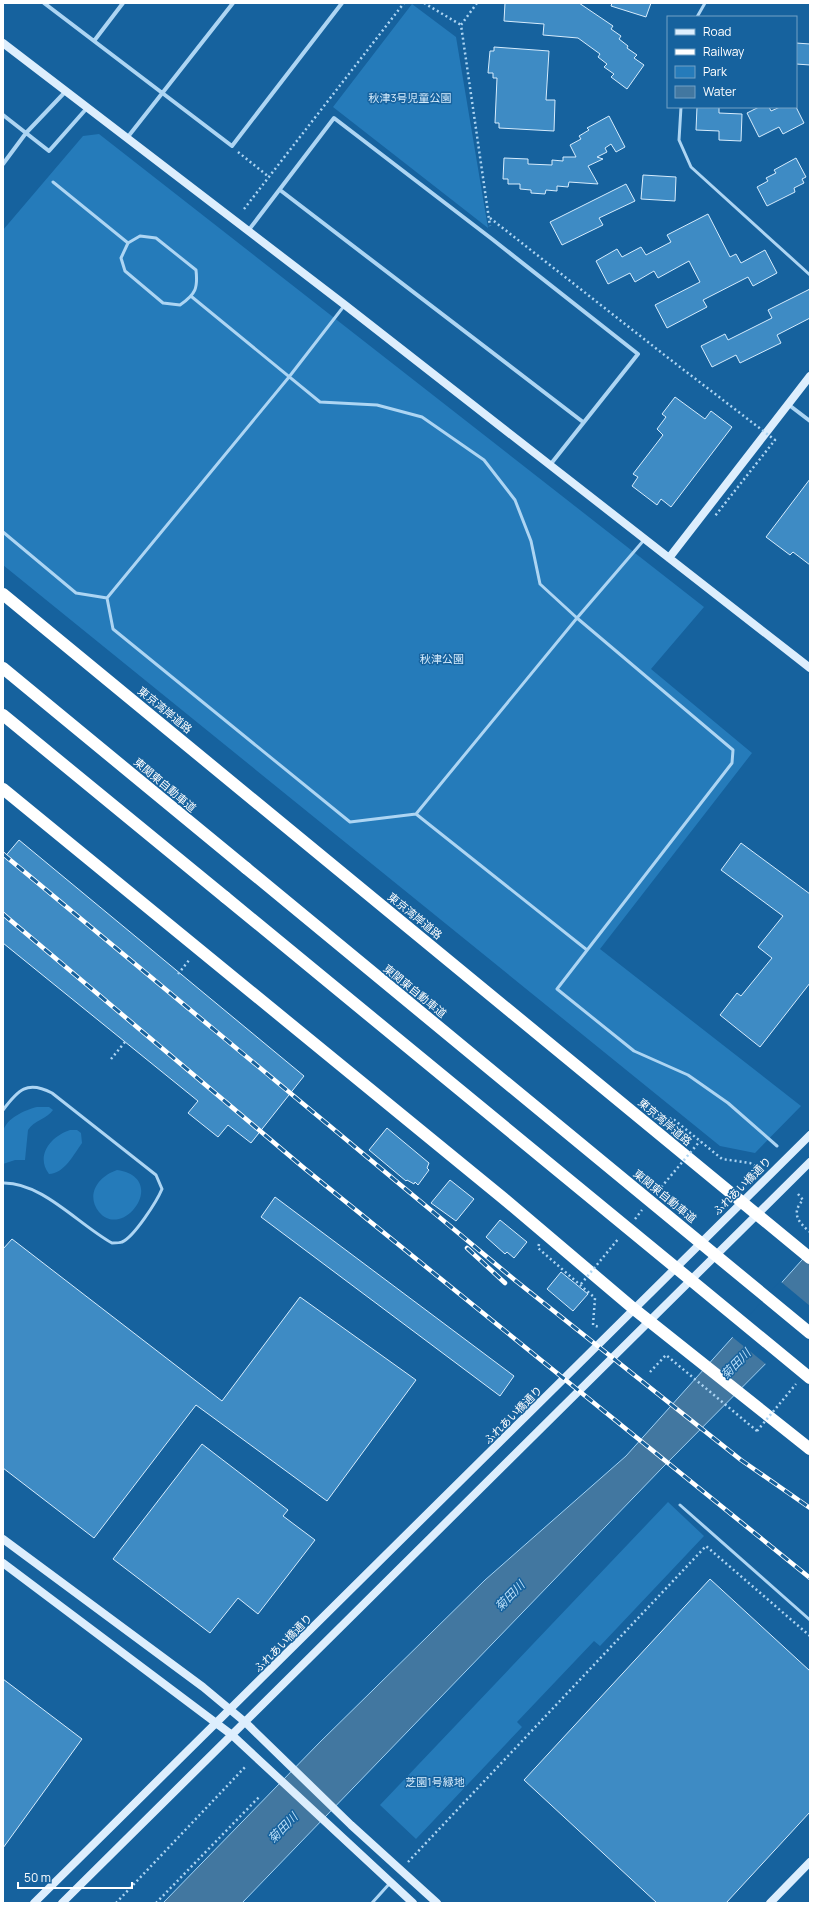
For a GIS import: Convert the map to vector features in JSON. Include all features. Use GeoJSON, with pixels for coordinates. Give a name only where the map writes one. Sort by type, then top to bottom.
{"type":"FeatureCollection","features":[{"type":"Feature","properties":{"kind":"highway","name":"東京湾岸道路"},"geometry":{"type":"LineString","coordinates":[[3,594],[810,1258]]}},
{"type":"Feature","properties":{"kind":"highway","name":"東関東自動車道"},"geometry":{"type":"LineString","coordinates":[[3,668],[810,1333]]}},
{"type":"Feature","properties":{"kind":"highway"},"geometry":{"type":"LineString","coordinates":[[3,716],[225,897],[805,1378]]}},
{"type":"Feature","properties":{"kind":"highway"},"geometry":{"type":"LineString","coordinates":[[3,789],[504,1198],[634,1309],[669,1335],[810,1449]]}},
{"type":"Feature","properties":{"kind":"street"},"geometry":{"type":"LineString","coordinates":[[44,3],[232,146],[342,3]]}},
{"type":"Feature","properties":{"kind":"street"},"geometry":{"type":"LineString","coordinates":[[94,41],[123,3]]}},
{"type":"Feature","properties":{"kind":"street"},"geometry":{"type":"LineString","coordinates":[[128,138],[233,3]]}},
{"type":"Feature","properties":{"kind":"street"},"geometry":{"type":"LineString","coordinates":[[3,43],[345,305],[810,668]]}},
{"type":"Feature","properties":{"kind":"street"},"geometry":{"type":"LineString","coordinates":[[3,164],[26,133],[66,90]]}},
{"type":"Feature","properties":{"kind":"street"},"geometry":{"type":"LineString","coordinates":[[3,115],[49,151],[88,107]]}},
{"type":"Feature","properties":{"kind":"street"},"geometry":{"type":"LineString","coordinates":[[248,232],[334,118],[492,239],[638,354],[583,422],[550,466]]}},
{"type":"Feature","properties":{"kind":"street"},"geometry":{"type":"LineString","coordinates":[[280,190],[583,422]]}},
{"type":"Feature","properties":{"kind":"street"},"geometry":{"type":"LineString","coordinates":[[669,558],[810,376]]}},
{"type":"Feature","properties":{"kind":"street"},"geometry":{"type":"LineString","coordinates":[[789,404],[810,421]]}},
{"type":"Feature","properties":{"kind":"street","name":"ふれあい橋通り"},"geometry":{"type":"LineString","coordinates":[[34,1903],[217,1724],[810,1135]]}},
{"type":"Feature","properties":{"kind":"street"},"geometry":{"type":"LineString","coordinates":[[62,1903],[810,1162]]}},
{"type":"Feature","properties":{"kind":"street"},"geometry":{"type":"LineString","coordinates":[[3,1539],[245,1722],[278,1756],[351,1825],[437,1903]]}},
{"type":"Feature","properties":{"kind":"street"},"geometry":{"type":"LineString","coordinates":[[3,1563],[232,1735],[413,1903]]}},
{"type":"Feature","properties":{"kind":"street"},"geometry":{"type":"LineString","coordinates":[[770,1903],[810,1862]]}},
{"type":"Feature","properties":{"kind":"lane"},"geometry":{"type":"LineString","coordinates":[[698,16],[705,3]]}},
{"type":"Feature","properties":{"kind":"lane"},"geometry":{"type":"LineString","coordinates":[[681,108],[679,140],[691,167],[810,275]]}},
{"type":"Feature","properties":{"kind":"lane"},"geometry":{"type":"LineString","coordinates":[[54,182],[128,243]]}},
{"type":"Feature","properties":{"kind":"lane"},"geometry":{"type":"LineString","coordinates":[[140,236],[156,238],[196,270],[198,284],[192,297],[180,305],[163,303],[125,271],[121,258],[128,243],[140,236]]}},
{"type":"Feature","properties":{"kind":"lane"},"geometry":{"type":"LineString","coordinates":[[192,297],[320,402],[377,405],[422,417],[484,460],[515,500],[532,541],[540,584],[577,618],[733,750],[732,763],[557,989],[634,1051],[688,1075],[728,1103],[777,1146]]}},
{"type":"Feature","properties":{"kind":"lane"},"geometry":{"type":"LineString","coordinates":[[107,598],[290,377],[345,305]]}},
{"type":"Feature","properties":{"kind":"lane"},"geometry":{"type":"LineString","coordinates":[[3,532],[76,593],[107,598]]}},
{"type":"Feature","properties":{"kind":"lane"},"geometry":{"type":"LineString","coordinates":[[107,598],[113,629],[350,822],[416,814],[577,618],[645,538]]}},
{"type":"Feature","properties":{"kind":"lane"},"geometry":{"type":"LineString","coordinates":[[416,814],[587,950]]}},
{"type":"Feature","properties":{"kind":"lane"},"geometry":{"type":"LineString","coordinates":[[3,1110],[20,1090],[34,1086],[42,1088],[52,1093],[156,1175],[162,1189],[157,1201],[135,1230],[122,1242],[112,1243],[40,1193],[15,1183],[3,1183]]}},
{"type":"Feature","properties":{"kind":"lane"},"geometry":{"type":"LineString","coordinates":[[680,1505],[810,1620]]}},
{"type":"Feature","properties":{"kind":"lane"},"geometry":{"type":"LineString","coordinates":[[372,1903],[391,1882]]}},
{"type":"Feature","properties":{"kind":"path"},"geometry":{"type":"LineString","coordinates":[[244,209],[404,3]]}},
{"type":"Feature","properties":{"kind":"path"},"geometry":{"type":"LineString","coordinates":[[424,3],[461,25]]}},
{"type":"Feature","properties":{"kind":"path"},"geometry":{"type":"LineString","coordinates":[[478,3],[461,25],[492,239]]}},
{"type":"Feature","properties":{"kind":"path"},"geometry":{"type":"LineString","coordinates":[[232,146],[269,177]]}},
{"type":"Feature","properties":{"kind":"path"},"geometry":{"type":"LineString","coordinates":[[489,217],[774,440],[715,516]]}},
{"type":"Feature","properties":{"kind":"path"},"geometry":{"type":"LineString","coordinates":[[178,974],[191,958]]}},
{"type":"Feature","properties":{"kind":"path"},"geometry":{"type":"LineString","coordinates":[[110,1059],[124,1042]]}},
{"type":"Feature","properties":{"kind":"path"},"geometry":{"type":"LineString","coordinates":[[664,1122],[672,1118],[722,1159],[750,1163],[757,1167]]}},
{"type":"Feature","properties":{"kind":"path"},"geometry":{"type":"LineString","coordinates":[[798,1194],[803,1200],[797,1206],[796,1215],[801,1225],[810,1232]]}},
{"type":"Feature","properties":{"kind":"path"},"geometry":{"type":"LineString","coordinates":[[539,1244],[538,1248],[595,1298],[593,1325],[599,1326]]}},
{"type":"Feature","properties":{"kind":"path"},"geometry":{"type":"LineString","coordinates":[[650,1372],[666,1355],[757,1431],[805,1378]]}},
{"type":"Feature","properties":{"kind":"path"},"geometry":{"type":"LineString","coordinates":[[400,1869],[706,1546],[810,1636]]}},
{"type":"Feature","properties":{"kind":"path"},"geometry":{"type":"LineString","coordinates":[[116,1903],[246,1766]]}},
{"type":"Feature","properties":{"kind":"path"},"geometry":{"type":"LineString","coordinates":[[156,1903],[260,1796]]}},
{"type":"Feature","properties":{"kind":"green space","name":"秋津3号児童公園"},"geometry":{"type":"Polygon","coordinates":[[[412,4],[456,37],[488,228],[333,107],[412,4]]]}},
{"type":"Feature","properties":{"kind":"green space","name":"秋津公園"},"geometry":{"type":"Polygon","coordinates":[[[99,134],[704,607],[651,669],[752,753],[600,949],[801,1106],[755,1153],[720,1146],[3,565],[3,230],[83,136],[99,134]]]}},
{"type":"Feature","properties":{"kind":"green space"},"geometry":{"type":"Polygon","coordinates":[[[37,1107],[49,1107],[53,1110],[28,1130],[25,1160],[15,1160],[3,1164],[2,1139],[5,1127],[17,1115],[37,1107]]]}},
{"type":"Feature","properties":{"kind":"green space"},"geometry":{"type":"Polygon","coordinates":[[[70,1130],[77,1130],[81,1133],[82,1143],[64,1167],[59,1171],[49,1174],[45,1167],[44,1154],[51,1142],[63,1133],[70,1130]]]}},
{"type":"Feature","properties":{"kind":"green space"},"geometry":{"type":"Polygon","coordinates":[[[117,1170],[132,1175],[140,1184],[141,1194],[137,1205],[129,1214],[119,1219],[109,1219],[99,1212],[95,1205],[93,1199],[94,1192],[100,1181],[110,1173],[117,1170]]]}},
{"type":"Feature","properties":{"kind":"green space","name":"芝園1号緑地"},"geometry":{"type":"Polygon","coordinates":[[[668,1502],[704,1536],[600,1646],[594,1641],[517,1722],[522,1727],[416,1839],[380,1805],[668,1502]]]}},
{"type":"Feature","properties":{"kind":"water","name":"菊田川"},"geometry":{"type":"Polygon","coordinates":[[[810,1251],[810,1319],[662,1468],[242,1903],[163,1903],[320,1742],[485,1580],[626,1456],[810,1251]]]}},
{"type":"Feature","properties":{"kind":"pier"},"geometry":{"type":"Polygon","coordinates":[[[780,1281],[810,1306],[810,1322],[767,1365],[731,1336],[780,1281]]]}},
{"type":"Feature","properties":{"kind":"building"},"geometry":{"type":"Polygon","coordinates":[[[505,3],[579,3],[613,26],[611,29],[621,36],[619,39],[628,46],[627,48],[637,55],[634,58],[644,65],[627,89],[611,77],[614,74],[604,67],[607,64],[598,57],[600,54],[578,38],[543,35],[544,24],[504,21],[505,3]]]}},
{"type":"Feature","properties":{"kind":"building"},"geometry":{"type":"Polygon","coordinates":[[[612,3],[651,3],[646,17],[611,6],[612,3]]]}},
{"type":"Feature","properties":{"kind":"building"},"geometry":{"type":"Polygon","coordinates":[[[797,43],[810,44],[810,65],[797,64],[797,43]]]}},
{"type":"Feature","properties":{"kind":"building"},"geometry":{"type":"Polygon","coordinates":[[[494,47],[549,51],[546,100],[555,100],[554,131],[499,128],[499,123],[495,123],[497,78],[493,78],[493,73],[488,73],[490,51],[494,51],[494,47]]]}},
{"type":"Feature","properties":{"kind":"building"},"geometry":{"type":"Polygon","coordinates":[[[697,108],[719,108],[719,113],[742,114],[741,141],[719,140],[719,131],[696,130],[697,108]]]}},
{"type":"Feature","properties":{"kind":"building"},"geometry":{"type":"Polygon","coordinates":[[[757,108],[770,108],[771,111],[778,108],[796,108],[804,123],[783,134],[779,127],[759,137],[747,113],[757,108]]]}},
{"type":"Feature","properties":{"kind":"building"},"geometry":{"type":"Polygon","coordinates":[[[609,116],[625,147],[616,152],[611,144],[605,148],[607,152],[597,157],[603,159],[588,166],[598,184],[569,182],[568,187],[557,186],[557,191],[546,190],[545,194],[531,193],[531,190],[520,189],[520,184],[508,184],[508,179],[503,179],[504,158],[528,159],[528,164],[552,165],[552,160],[563,161],[563,157],[576,157],[570,145],[581,139],[579,136],[589,130],[587,128],[609,116]]]}},
{"type":"Feature","properties":{"kind":"building"},"geometry":{"type":"Polygon","coordinates":[[[796,158],[806,177],[802,179],[804,183],[794,188],[795,192],[767,206],[757,187],[768,181],[766,178],[776,173],[774,170],[796,158]]]}},
{"type":"Feature","properties":{"kind":"building"},"geometry":{"type":"Polygon","coordinates":[[[643,175],[676,177],[675,201],[641,199],[643,175]]]}},
{"type":"Feature","properties":{"kind":"building"},"geometry":{"type":"Polygon","coordinates":[[[626,184],[635,201],[599,218],[603,225],[562,245],[550,222],[626,184]]]}},
{"type":"Feature","properties":{"kind":"building"},"geometry":{"type":"Polygon","coordinates":[[[708,214],[730,257],[736,254],[741,263],[765,250],[777,273],[753,286],[748,277],[703,300],[707,307],[667,328],[655,305],[700,282],[689,261],[658,278],[654,271],[635,282],[630,273],[608,284],[596,261],[617,249],[622,257],[641,247],[646,255],[671,242],[667,235],[708,214]]]}},
{"type":"Feature","properties":{"kind":"building"},"geometry":{"type":"Polygon","coordinates":[[[810,289],[810,318],[777,335],[781,343],[740,363],[736,355],[712,367],[701,346],[725,334],[728,340],[772,318],[768,310],[810,289]]]}},
{"type":"Feature","properties":{"kind":"building"},"geometry":{"type":"Polygon","coordinates":[[[675,397],[705,419],[711,411],[732,427],[671,507],[661,499],[657,505],[632,486],[638,477],[633,474],[663,435],[657,429],[666,417],[662,414],[675,397]]]}},
{"type":"Feature","properties":{"kind":"building"},"geometry":{"type":"Polygon","coordinates":[[[810,479],[810,565],[793,552],[790,555],[766,537],[810,479]]]}},
{"type":"Feature","properties":{"kind":"building"},"geometry":{"type":"Polygon","coordinates":[[[19,840],[304,1076],[251,1143],[228,1125],[218,1137],[188,1113],[198,1101],[3,943],[3,859],[19,840]]]}},
{"type":"Feature","properties":{"kind":"building"},"geometry":{"type":"Polygon","coordinates":[[[741,843],[810,894],[810,983],[760,1047],[720,1015],[737,993],[741,996],[772,958],[758,947],[783,916],[721,870],[741,843]]]}},
{"type":"Feature","properties":{"kind":"building"},"geometry":{"type":"Polygon","coordinates":[[[387,1128],[429,1163],[427,1168],[429,1170],[418,1185],[415,1182],[414,1184],[407,1180],[406,1181],[369,1150],[387,1128]]]}},
{"type":"Feature","properties":{"kind":"building"},"geometry":{"type":"Polygon","coordinates":[[[450,1180],[474,1199],[456,1221],[431,1203],[450,1180]]]}},
{"type":"Feature","properties":{"kind":"building"},"geometry":{"type":"Polygon","coordinates":[[[275,1197],[514,1376],[500,1396],[261,1217],[275,1197]]]}},
{"type":"Feature","properties":{"kind":"building"},"geometry":{"type":"Polygon","coordinates":[[[500,1220],[527,1242],[514,1258],[507,1252],[505,1254],[486,1237],[500,1220]]]}},
{"type":"Feature","properties":{"kind":"building"},"geometry":{"type":"Polygon","coordinates":[[[12,1239],[222,1401],[300,1297],[416,1380],[327,1501],[196,1405],[94,1538],[3,1468],[3,1249],[12,1239]]]}},
{"type":"Feature","properties":{"kind":"building"},"geometry":{"type":"Polygon","coordinates":[[[561,1272],[588,1294],[573,1311],[547,1289],[561,1272]]]}},
{"type":"Feature","properties":{"kind":"building"},"geometry":{"type":"Polygon","coordinates":[[[202,1444],[288,1510],[283,1516],[315,1540],[258,1614],[238,1598],[210,1633],[113,1559],[202,1444]]]}},
{"type":"Feature","properties":{"kind":"building"},"geometry":{"type":"Polygon","coordinates":[[[710,1579],[810,1671],[810,1812],[726,1903],[657,1903],[524,1780],[710,1579]]]}},
{"type":"Feature","properties":{"kind":"building"},"geometry":{"type":"Polygon","coordinates":[[[3,1679],[82,1739],[3,1848],[3,1679]]]}},
{"type":"Feature","properties":{"kind":"railway"},"geometry":{"type":"LineString","coordinates":[[3,854],[516,1281],[741,1460],[810,1508]]}},
{"type":"Feature","properties":{"kind":"railway"},"geometry":{"type":"LineString","coordinates":[[3,914],[304,1168],[810,1578]]}},
{"type":"Feature","properties":{"kind":"railway"},"geometry":{"type":"LineString","coordinates":[[467,1248],[505,1283]]}}]}
